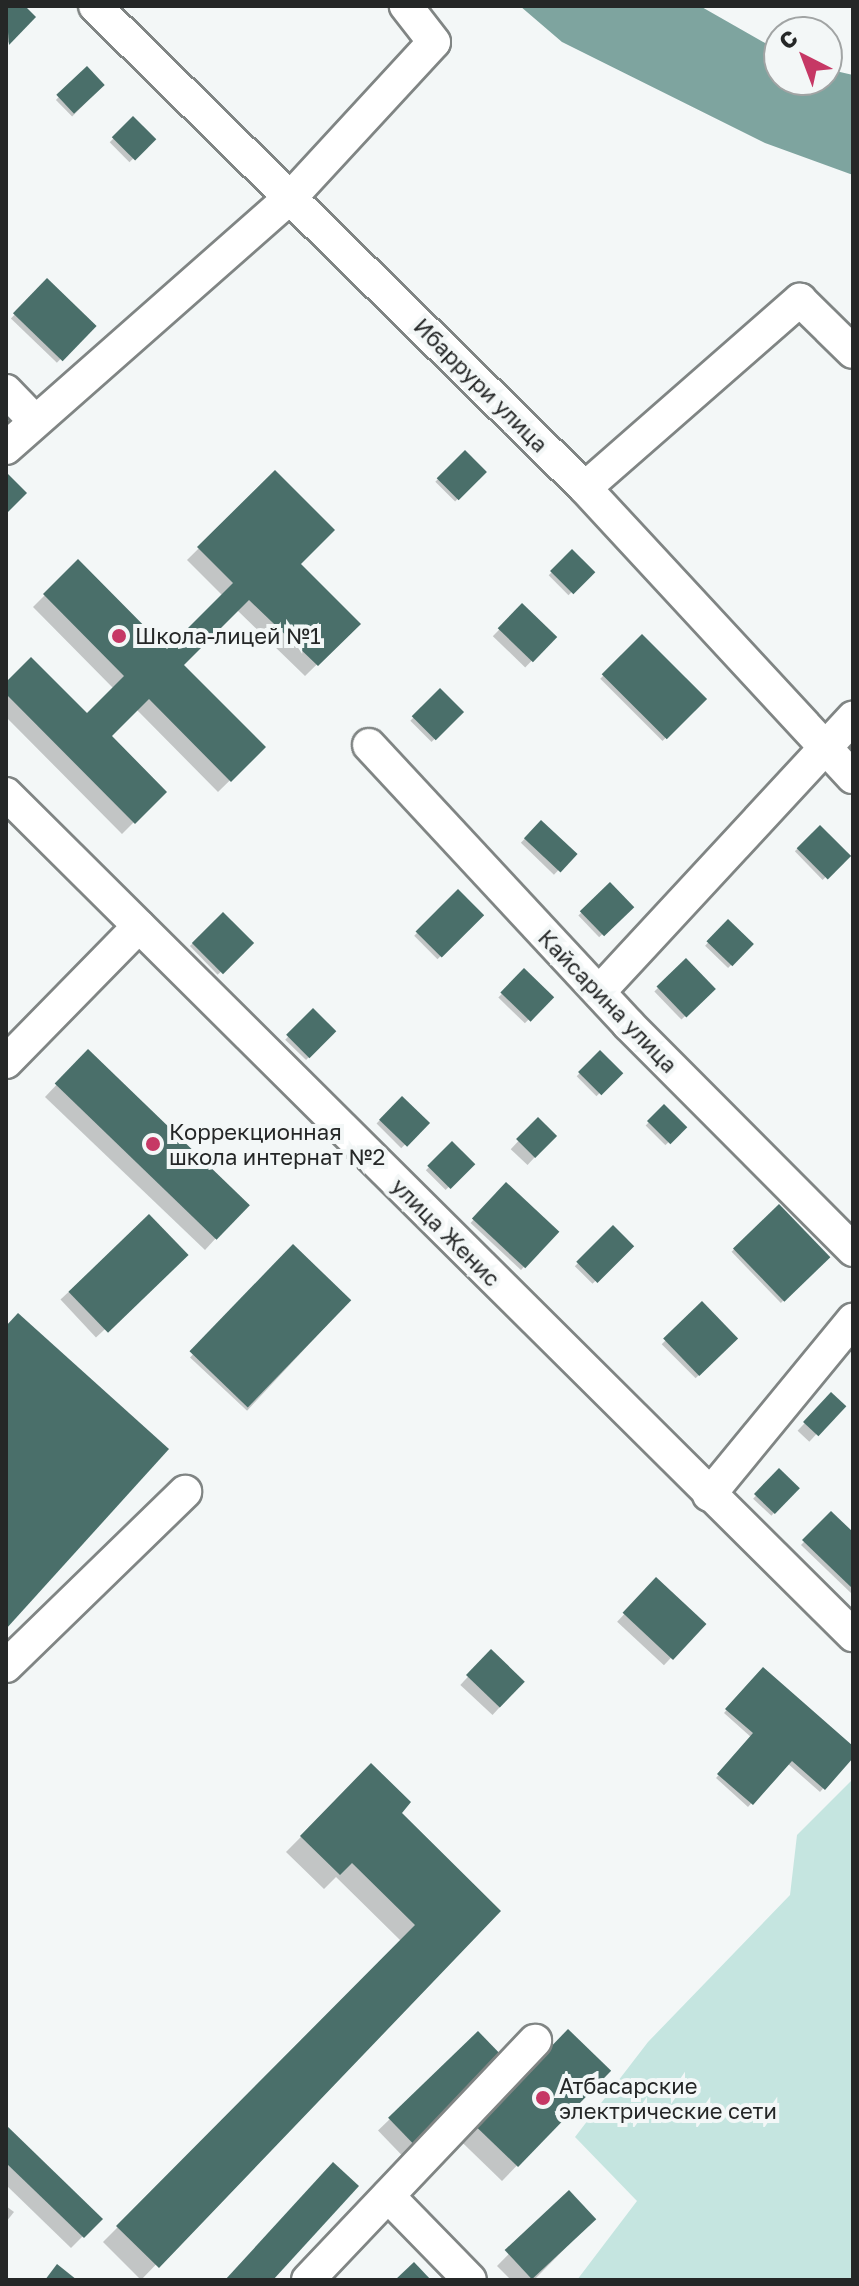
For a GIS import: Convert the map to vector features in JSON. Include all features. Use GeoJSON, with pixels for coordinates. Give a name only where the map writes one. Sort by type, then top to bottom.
{"type":"FeatureCollection","features":[{"type":"Feature","properties":{"kind":"street","name":"Ибаррури улица"},"geometry":{"type":"LineString","coordinates":[[95,6],[292,196],[585,488],[853,777]]}},
{"type":"Feature","properties":{"kind":"street"},"geometry":{"type":"LineString","coordinates":[[6,448],[34,420],[292,196],[434,42],[406,6]]}},
{"type":"Feature","properties":{"kind":"street"},"geometry":{"type":"LineString","coordinates":[[585,488],[800,300],[853,352]]}},
{"type":"Feature","properties":{"kind":"street"},"geometry":{"type":"LineString","coordinates":[[6,391],[34,420]]}},
{"type":"Feature","properties":{"kind":"street"},"geometry":{"type":"LineString","coordinates":[[599,992],[853,718]]}},
{"type":"Feature","properties":{"kind":"street","name":"Кайсарина улица"},"geometry":{"type":"LineString","coordinates":[[369,745],[599,992],[853,1250]]}},
{"type":"Feature","properties":{"kind":"street","name":"улица Женис"},"geometry":{"type":"LineString","coordinates":[[6,794],[853,1635]]}},
{"type":"Feature","properties":{"kind":"street"},"geometry":{"type":"LineString","coordinates":[[6,1062],[139,926]]}},
{"type":"Feature","properties":{"kind":"street"},"geometry":{"type":"LineString","coordinates":[[709,1495],[853,1320]]}},
{"type":"Feature","properties":{"kind":"street"},"geometry":{"type":"LineString","coordinates":[[6,1666],[185,1492]]}},
{"type":"Feature","properties":{"kind":"street"},"geometry":{"type":"LineString","coordinates":[[308,2280],[535,2041]]}},
{"type":"Feature","properties":{"kind":"street"},"geometry":{"type":"LineString","coordinates":[[388,2196],[470,2280]]}},
{"type":"Feature","properties":{"kind":"green space"},"geometry":{"type":"Polygon","coordinates":[[[853,1779],[853,2280],[577,2280],[637,2201],[575,2137],[648,2042],[790,1895],[797,1835],[853,1779]]]}},
{"type":"Feature","properties":{"kind":"water"},"geometry":{"type":"Polygon","coordinates":[[[520,6],[700,6],[763,42],[763,96],[843,96],[843,73],[853,75],[853,175],[765,143],[562,42],[520,6]]]}},
{"type":"Feature","properties":{"kind":"building"},"geometry":{"type":"Polygon","coordinates":[[[6,6],[25,6],[36,17],[9,45],[6,6]]]}},
{"type":"Feature","properties":{"kind":"building"},"geometry":{"type":"Polygon","coordinates":[[[87,66],[105,85],[74,114],[56,95],[87,66]]]}},
{"type":"Feature","properties":{"kind":"building"},"geometry":{"type":"Polygon","coordinates":[[[133,116],[156,139],[135,161],[112,137],[133,116]]]}},
{"type":"Feature","properties":{"kind":"building"},"geometry":{"type":"Polygon","coordinates":[[[47,278],[97,326],[63,361],[13,313],[47,278]]]}},
{"type":"Feature","properties":{"kind":"building"},"geometry":{"type":"Polygon","coordinates":[[[465,450],[487,472],[459,500],[437,478],[465,450]]]}},
{"type":"Feature","properties":{"kind":"building","name":"Школа-лицей №1"},"geometry":{"type":"Polygon","coordinates":[[[275,470],[335,530],[301,564],[361,624],[318,666],[249,600],[184,665],[266,747],[231,782],[149,699],[112,736],[167,792],[135,824],[6,694],[6,682],[31,657],[87,713],[124,676],[43,594],[78,559],[167,649],[233,583],[197,547],[275,470]]]}},
{"type":"Feature","properties":{"kind":"building"},"geometry":{"type":"Polygon","coordinates":[[[6,472],[27,493],[6,514],[6,472]]]}},
{"type":"Feature","properties":{"kind":"building"},"geometry":{"type":"Polygon","coordinates":[[[572,549],[595,572],[573,594],[550,571],[572,549]]]}},
{"type":"Feature","properties":{"kind":"building"},"geometry":{"type":"Polygon","coordinates":[[[522,603],[557,637],[533,662],[498,628],[522,603]]]}},
{"type":"Feature","properties":{"kind":"building"},"geometry":{"type":"Polygon","coordinates":[[[642,634],[707,699],[667,739],[602,674],[642,634]]]}},
{"type":"Feature","properties":{"kind":"building"},"geometry":{"type":"Polygon","coordinates":[[[440,688],[464,712],[436,740],[412,716],[440,688]]]}},
{"type":"Feature","properties":{"kind":"building"},"geometry":{"type":"Polygon","coordinates":[[[541,820],[578,854],[561,872],[524,838],[541,820]]]}},
{"type":"Feature","properties":{"kind":"building"},"geometry":{"type":"Polygon","coordinates":[[[820,825],[851,856],[828,879],[797,848],[820,825]]]}},
{"type":"Feature","properties":{"kind":"building"},"geometry":{"type":"Polygon","coordinates":[[[610,882],[634,907],[604,936],[580,911],[610,882]]]}},
{"type":"Feature","properties":{"kind":"building"},"geometry":{"type":"Polygon","coordinates":[[[458,889],[484,915],[442,958],[416,931],[458,889]]]}},
{"type":"Feature","properties":{"kind":"building"},"geometry":{"type":"Polygon","coordinates":[[[223,912],[254,943],[223,974],[192,943],[223,912]]]}},
{"type":"Feature","properties":{"kind":"building"},"geometry":{"type":"Polygon","coordinates":[[[728,919],[754,944],[732,966],[706,941],[728,919]]]}},
{"type":"Feature","properties":{"kind":"building"},"geometry":{"type":"Polygon","coordinates":[[[686,958],[716,989],[686,1017],[657,986],[686,958]]]}},
{"type":"Feature","properties":{"kind":"building"},"geometry":{"type":"Polygon","coordinates":[[[524,968],[554,997],[531,1022],[500,992],[524,968]]]}},
{"type":"Feature","properties":{"kind":"building"},"geometry":{"type":"Polygon","coordinates":[[[313,1008],[336,1031],[309,1058],[286,1035],[313,1008]]]}},
{"type":"Feature","properties":{"kind":"building","name":"Коррекционная школа интернат №2"},"geometry":{"type":"Polygon","coordinates":[[[88,1049],[250,1205],[217,1240],[55,1084],[88,1049]]]}},
{"type":"Feature","properties":{"kind":"building"},"geometry":{"type":"Polygon","coordinates":[[[600,1050],[623,1073],[601,1095],[578,1072],[600,1050]]]}},
{"type":"Feature","properties":{"kind":"building"},"geometry":{"type":"Polygon","coordinates":[[[402,1096],[430,1123],[407,1147],[379,1120],[402,1096]]]}},
{"type":"Feature","properties":{"kind":"building"},"geometry":{"type":"Polygon","coordinates":[[[664,1104],[687,1127],[670,1144],[647,1121],[664,1104]]]}},
{"type":"Feature","properties":{"kind":"building"},"geometry":{"type":"Polygon","coordinates":[[[538,1117],[557,1136],[535,1158],[516,1139],[538,1117]]]}},
{"type":"Feature","properties":{"kind":"building"},"geometry":{"type":"Polygon","coordinates":[[[452,1141],[475,1164],[451,1189],[427,1166],[452,1141]]]}},
{"type":"Feature","properties":{"kind":"building"},"geometry":{"type":"Polygon","coordinates":[[[506,1182],[559,1232],[525,1268],[472,1219],[506,1182]]]}},
{"type":"Feature","properties":{"kind":"building"},"geometry":{"type":"Polygon","coordinates":[[[779,1204],[830,1257],[784,1302],[733,1248],[779,1204]]]}},
{"type":"Feature","properties":{"kind":"building"},"geometry":{"type":"Polygon","coordinates":[[[149,1214],[189,1255],[108,1333],[68,1292],[149,1214]]]}},
{"type":"Feature","properties":{"kind":"building"},"geometry":{"type":"Polygon","coordinates":[[[613,1225],[634,1246],[597,1283],[576,1262],[613,1225]]]}},
{"type":"Feature","properties":{"kind":"building"},"geometry":{"type":"Polygon","coordinates":[[[293,1244],[351,1300],[248,1407],[189,1351],[293,1244]]]}},
{"type":"Feature","properties":{"kind":"building"},"geometry":{"type":"Polygon","coordinates":[[[702,1301],[738,1338],[699,1376],[663,1339],[702,1301]]]}},
{"type":"Feature","properties":{"kind":"building"},"geometry":{"type":"Polygon","coordinates":[[[18,1313],[169,1449],[6,1629],[6,1326],[18,1313]]]}},
{"type":"Feature","properties":{"kind":"building"},"geometry":{"type":"Polygon","coordinates":[[[831,1392],[846,1406],[818,1436],[803,1422],[831,1392]]]}},
{"type":"Feature","properties":{"kind":"building"},"geometry":{"type":"Polygon","coordinates":[[[779,1468],[800,1488],[775,1514],[754,1494],[779,1468]]]}},
{"type":"Feature","properties":{"kind":"building"},"geometry":{"type":"Polygon","coordinates":[[[831,1511],[853,1532],[853,1589],[802,1540],[831,1511]]]}},
{"type":"Feature","properties":{"kind":"building"},"geometry":{"type":"Polygon","coordinates":[[[656,1577],[706,1624],[673,1660],[623,1613],[656,1577]]]}},
{"type":"Feature","properties":{"kind":"building"},"geometry":{"type":"Polygon","coordinates":[[[491,1649],[525,1682],[500,1708],[466,1675],[491,1649]]]}},
{"type":"Feature","properties":{"kind":"building"},"geometry":{"type":"Polygon","coordinates":[[[763,1667],[853,1746],[853,1758],[825,1790],[792,1761],[753,1805],[717,1774],[753,1733],[725,1709],[763,1667]]]}},
{"type":"Feature","properties":{"kind":"building"},"geometry":{"type":"Polygon","coordinates":[[[371,1763],[411,1802],[402,1813],[501,1911],[159,2268],[116,2226],[415,1925],[352,1863],[340,1875],[300,1836],[371,1763]]]}},
{"type":"Feature","properties":{"kind":"building","name":"Атбасарские электрические сети"},"geometry":{"type":"Polygon","coordinates":[[[568,2029],[611,2071],[518,2167],[475,2125],[568,2029]]]}},
{"type":"Feature","properties":{"kind":"building"},"geometry":{"type":"Polygon","coordinates":[[[478,2031],[506,2060],[416,2147],[388,2118],[478,2031]]]}},
{"type":"Feature","properties":{"kind":"building"},"geometry":{"type":"Polygon","coordinates":[[[6,2125],[103,2219],[84,2238],[6,2163],[6,2125]]]}},
{"type":"Feature","properties":{"kind":"building"},"geometry":{"type":"Polygon","coordinates":[[[333,2162],[359,2186],[273,2280],[225,2280],[333,2162]]]}},
{"type":"Feature","properties":{"kind":"building"},"geometry":{"type":"Polygon","coordinates":[[[569,2190],[596,2219],[532,2279],[505,2250],[569,2190]]]}},
{"type":"Feature","properties":{"kind":"building"},"geometry":{"type":"Polygon","coordinates":[[[414,2262],[431,2280],[395,2280],[414,2262]]]}},
{"type":"Feature","properties":{"kind":"building"},"geometry":{"type":"Polygon","coordinates":[[[57,2264],[77,2280],[45,2280],[57,2264]]]}},
{"type":"Feature","properties":{"kind":"place","name":"Школа-лицей №1"},"geometry":{"type":"Point","coordinates":[119,636]}},
{"type":"Feature","properties":{"kind":"place","name":"Коррекционная школа интернат №2"},"geometry":{"type":"Point","coordinates":[153,1144]}},
{"type":"Feature","properties":{"kind":"place","name":"Атбасарские электрические сети"},"geometry":{"type":"Point","coordinates":[543,2098]}}]}
